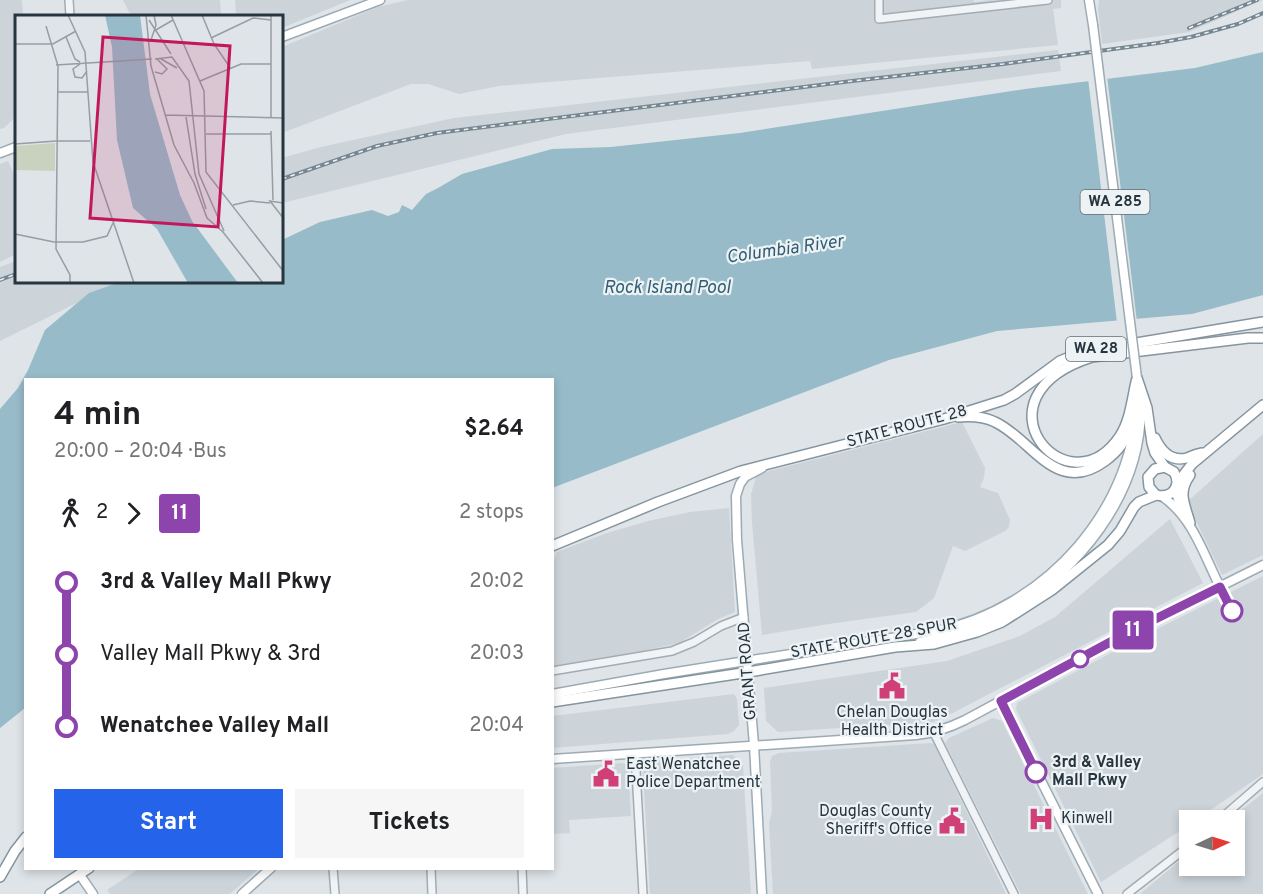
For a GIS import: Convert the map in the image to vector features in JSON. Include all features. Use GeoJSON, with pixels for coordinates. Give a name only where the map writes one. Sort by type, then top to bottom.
{"type":"FeatureCollection","features":[{"type":"Feature","properties":{"kind":"highway","name":"STATE ROUTE 28"},"geometry":{"type":"LineString","coordinates":[[554,545],[741,471],[944,419],[1004,400],[1060,361],[1082,352],[1263,322]]}},
{"type":"Feature","properties":{"kind":"highway"},"geometry":{"type":"LineString","coordinates":[[1137,378],[1126,426],[1114,444],[1103,453],[1083,461],[1066,460],[1048,452],[1037,438],[1032,412],[1039,394],[1059,372],[1077,362],[1092,357],[1263,338]]}},
{"type":"Feature","properties":{"kind":"highway"},"geometry":{"type":"LineString","coordinates":[[944,419],[971,417],[990,420],[1003,426],[1052,466],[1068,471],[1085,471],[1117,452],[1124,441],[1130,425],[1137,378]]}},
{"type":"Feature","properties":{"kind":"highway"},"geometry":{"type":"LineString","coordinates":[[1137,378],[1147,408],[1155,453],[1174,472],[1177,485]]}},
{"type":"Feature","properties":{"kind":"highway"},"geometry":{"type":"LineString","coordinates":[[554,702],[895,647],[934,644],[977,632],[1002,622],[1056,577],[1108,545],[1139,502],[1171,494],[1192,464],[1263,405]]}},
{"type":"Feature","properties":{"kind":"highway"},"geometry":{"type":"LineString","coordinates":[[1150,427],[1157,443],[1165,454],[1172,458],[1182,459],[1207,452]]}},
{"type":"Feature","properties":{"kind":"highway"},"geometry":{"type":"LineString","coordinates":[[1187,520],[1182,490],[1207,452]]}},
{"type":"Feature","properties":{"kind":"highway"},"geometry":{"type":"LineString","coordinates":[[1160,496],[1152,492],[1149,487],[1148,477],[1155,469],[1178,468],[1192,464]]}},
{"type":"Feature","properties":{"kind":"highway"},"geometry":{"type":"LineString","coordinates":[[0,877],[24,840]]}},
{"type":"Feature","properties":{"kind":"highway"},"geometry":{"type":"LineString","coordinates":[[50,894],[78,872]]}},
{"type":"Feature","properties":{"kind":"main road"},"geometry":{"type":"LineString","coordinates":[[284,36],[380,0]]}},
{"type":"Feature","properties":{"kind":"main road","name":"WA 285"},"geometry":{"type":"LineString","coordinates":[[1056,577],[1074,561],[1094,537],[1114,506],[1125,484],[1141,426],[1141,399],[1089,0]]}},
{"type":"Feature","properties":{"kind":"main road"},"geometry":{"type":"LineString","coordinates":[[1092,25],[1094,0]]}},
{"type":"Feature","properties":{"kind":"main road"},"geometry":{"type":"LineString","coordinates":[[0,153],[15,147]]}},
{"type":"Feature","properties":{"kind":"main road","name":"GRANT ROAD"},"geometry":{"type":"LineString","coordinates":[[762,894],[749,672],[737,540],[736,496],[745,477],[768,465]]}},
{"type":"Feature","properties":{"kind":"main road"},"geometry":{"type":"LineString","coordinates":[[1177,485],[1177,496],[1187,520],[1220,587]]}},
{"type":"Feature","properties":{"kind":"main road"},"geometry":{"type":"LineString","coordinates":[[1160,496],[1171,502],[1187,520]]}},
{"type":"Feature","properties":{"kind":"main road"},"geometry":{"type":"LineString","coordinates":[[554,759],[934,733],[1001,701],[1127,633],[1263,565]]}},
{"type":"Feature","properties":{"kind":"main road","name":"STATE ROUTE 28 SPUR"},"geometry":{"type":"LineString","coordinates":[[554,694],[955,627],[1005,606],[1030,589],[1056,577]]}},
{"type":"Feature","properties":{"kind":"main road"},"geometry":{"type":"LineString","coordinates":[[1001,701],[1098,894]]}},
{"type":"Feature","properties":{"kind":"main road"},"geometry":{"type":"LineString","coordinates":[[242,894],[269,870]]}},
{"type":"Feature","properties":{"kind":"main road"},"geometry":{"type":"LineString","coordinates":[[78,872],[93,894]]}},
{"type":"Feature","properties":{"kind":"street"},"geometry":{"type":"LineString","coordinates":[[69,0],[70,15]]}},
{"type":"Feature","properties":{"kind":"street"},"geometry":{"type":"LineString","coordinates":[[879,0],[879,19],[1048,0]]}},
{"type":"Feature","properties":{"kind":"street"},"geometry":{"type":"LineString","coordinates":[[980,0],[981,8]]}},
{"type":"Feature","properties":{"kind":"street"},"geometry":{"type":"LineString","coordinates":[[554,671],[672,651],[744,617]]}},
{"type":"Feature","properties":{"kind":"street"},"geometry":{"type":"LineString","coordinates":[[934,733],[1014,894]]}},
{"type":"Feature","properties":{"kind":"street"},"geometry":{"type":"LineString","coordinates":[[635,754],[643,894]]}},
{"type":"Feature","properties":{"kind":"street"},"geometry":{"type":"LineString","coordinates":[[1231,810],[1263,782]]}},
{"type":"Feature","properties":{"kind":"street"},"geometry":{"type":"LineString","coordinates":[[1127,894],[1179,854]]}},
{"type":"Feature","properties":{"kind":"street"},"geometry":{"type":"LineString","coordinates":[[333,870],[335,894]]}},
{"type":"Feature","properties":{"kind":"street"},"geometry":{"type":"LineString","coordinates":[[431,870],[432,894]]}},
{"type":"Feature","properties":{"kind":"street"},"geometry":{"type":"LineString","coordinates":[[522,870],[524,894]]}},
{"type":"Feature","properties":{"kind":"shaded area"},"geometry":{"type":"Polygon","coordinates":[[[0,0],[22,0],[23,15],[15,15],[15,117],[0,129],[0,0]]]}},
{"type":"Feature","properties":{"kind":"shaded area"},"geometry":{"type":"Polygon","coordinates":[[[123,0],[220,0],[221,15],[134,15],[129,12],[123,0]]]}},
{"type":"Feature","properties":{"kind":"shaded area"},"geometry":{"type":"Polygon","coordinates":[[[235,0],[350,0],[284,27],[284,15],[236,15],[235,0]]]}},
{"type":"Feature","properties":{"kind":"shaded area"},"geometry":{"type":"Polygon","coordinates":[[[408,0],[974,0],[974,2],[1061,0],[1061,8],[1053,9],[1058,45],[812,69],[810,61],[499,86],[459,94],[428,84],[411,84],[284,132],[284,46],[378,7],[408,0]]]}},
{"type":"Feature","properties":{"kind":"shaded area"},"geometry":{"type":"Polygon","coordinates":[[[1099,0],[1263,0],[1189,32],[1102,44],[1099,0]]]}},
{"type":"Feature","properties":{"kind":"shaded area"},"geometry":{"type":"Polygon","coordinates":[[[1058,50],[1061,71],[566,134],[284,203],[284,157],[321,147],[454,118],[1058,50]]]}},
{"type":"Feature","properties":{"kind":"shaded area"},"geometry":{"type":"Polygon","coordinates":[[[8,161],[15,177],[15,254],[0,262],[0,164],[8,161]]]}},
{"type":"Feature","properties":{"kind":"shaded area"},"geometry":{"type":"Polygon","coordinates":[[[15,261],[15,284],[115,284],[0,341],[0,267],[15,261]]]}},
{"type":"Feature","properties":{"kind":"shaded area"},"geometry":{"type":"Polygon","coordinates":[[[962,422],[985,468],[980,487],[998,493],[1010,520],[1009,527],[965,551],[953,546],[934,598],[916,612],[762,635],[751,494],[757,474],[962,422]]]}},
{"type":"Feature","properties":{"kind":"shaded area"},"geometry":{"type":"Polygon","coordinates":[[[1263,434],[1263,555],[1222,575],[1187,502],[1263,434]]]}},
{"type":"Feature","properties":{"kind":"shaded area"},"geometry":{"type":"Polygon","coordinates":[[[729,508],[735,612],[718,619],[679,643],[554,666],[554,560],[557,552],[607,533],[690,512],[729,508]]]}},
{"type":"Feature","properties":{"kind":"shaded area"},"geometry":{"type":"Polygon","coordinates":[[[1170,519],[1203,583],[947,716],[933,722],[778,732],[766,721],[764,688],[947,661],[1020,636],[1055,617],[1170,519]]]}},
{"type":"Feature","properties":{"kind":"shaded area"},"geometry":{"type":"Polygon","coordinates":[[[1263,576],[1263,774],[1211,810],[1179,810],[1179,831],[1101,882],[1016,709],[1017,703],[1263,576]]]}},
{"type":"Feature","properties":{"kind":"shaded area"},"geometry":{"type":"Polygon","coordinates":[[[734,694],[737,699],[739,725],[728,734],[554,748],[554,716],[734,694]]]}},
{"type":"Feature","properties":{"kind":"shaded area"},"geometry":{"type":"Polygon","coordinates":[[[993,718],[1002,721],[1088,894],[1021,894],[945,743],[949,738],[993,718]]]}},
{"type":"Feature","properties":{"kind":"shaded area"},"geometry":{"type":"Polygon","coordinates":[[[934,744],[1006,894],[773,894],[769,824],[772,811],[770,762],[772,756],[779,753],[934,744]]]}},
{"type":"Feature","properties":{"kind":"shaded area"},"geometry":{"type":"Polygon","coordinates":[[[732,755],[741,761],[743,767],[751,894],[650,894],[643,770],[651,761],[732,755]]]}},
{"type":"Feature","properties":{"kind":"shaded area"},"geometry":{"type":"Polygon","coordinates":[[[626,764],[631,816],[569,820],[570,833],[554,834],[554,768],[626,764]]]}},
{"type":"Feature","properties":{"kind":"shaded area"},"geometry":{"type":"Polygon","coordinates":[[[1263,793],[1263,894],[1140,894],[1179,861],[1179,876],[1245,876],[1245,810],[1242,810],[1263,793]]]}},
{"type":"Feature","properties":{"kind":"shaded area"},"geometry":{"type":"Polygon","coordinates":[[[137,870],[257,870],[230,894],[110,894],[107,890],[137,870]]]}},
{"type":"Feature","properties":{"kind":"water","name":"Rock Island Pool"},"geometry":{"type":"Polygon","coordinates":[[[1263,52],[1263,295],[1192,314],[997,331],[889,360],[554,487],[554,378],[24,378],[24,709],[0,728],[0,409],[18,388],[45,330],[89,293],[114,284],[284,284],[284,239],[320,222],[372,210],[388,216],[399,212],[402,205],[412,210],[426,194],[462,174],[552,149],[611,147],[740,133],[1025,89],[1195,68],[1263,52]]]}},
{"type":"Feature","properties":{"kind":"pier"},"geometry":{"type":"Polygon","coordinates":[[[1107,76],[1137,322],[1117,323],[1088,78],[1107,76]]]}},
{"type":"Feature","properties":{"kind":"railway"},"geometry":{"type":"LineString","coordinates":[[1189,28],[1257,0]]}},
{"type":"Feature","properties":{"kind":"railway"},"geometry":{"type":"LineString","coordinates":[[284,178],[377,146],[437,133],[1158,43],[1238,24],[1263,13]]}},
{"type":"Feature","properties":{"kind":"railway"},"geometry":{"type":"LineString","coordinates":[[0,280],[15,274]]}},
{"type":"Feature","properties":{"kind":"bus line","name":"11"},"geometry":{"type":"LineString","coordinates":[[1036,772],[1001,701],[1127,633],[1220,587],[1232,611]]}},
{"type":"Feature","properties":{"kind":"place","name":"Chelan Douglas Health District"},"geometry":{"type":"Point","coordinates":[892,686]}},
{"type":"Feature","properties":{"kind":"place","name":"3rd & Valley Mall Pkwy"},"geometry":{"type":"Point","coordinates":[1036,772]}},
{"type":"Feature","properties":{"kind":"place","name":"East Wenatchee Police Department"},"geometry":{"type":"Point","coordinates":[606,774]}},
{"type":"Feature","properties":{"kind":"place","name":"Kinwell"},"geometry":{"type":"Point","coordinates":[1041,819]}},
{"type":"Feature","properties":{"kind":"place","name":"Douglas County Sheriff's Office"},"geometry":{"type":"Point","coordinates":[952,821]}},
{"type":"Feature","properties":{"kind":"water label","name":"Columbia River"},"geometry":{"type":"Point","coordinates":[785,250]}}]}
